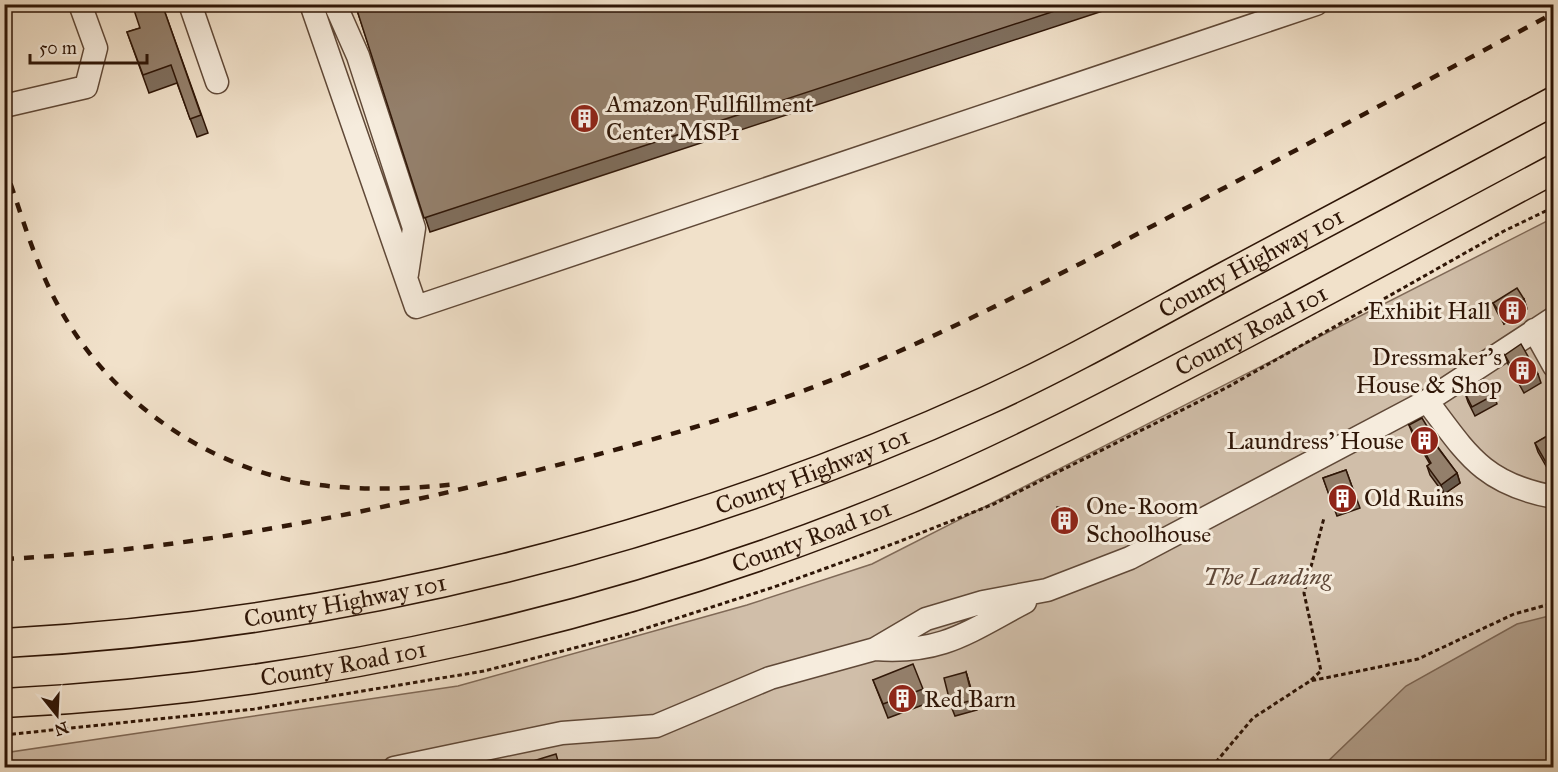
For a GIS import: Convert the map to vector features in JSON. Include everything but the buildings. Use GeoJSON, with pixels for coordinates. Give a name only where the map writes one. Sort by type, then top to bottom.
{"type":"FeatureCollection","features":[{"type":"Feature","properties":{"kind":"main road","name":"County Highway 101"},"geometry":{"type":"LineString","coordinates":[[4,643],[66,640],[211,625],[395,593],[579,549],[756,494],[931,424],[1041,374],[1554,101]]}},
{"type":"Feature","properties":{"kind":"main road","name":"County Road 101"},"geometry":{"type":"LineString","coordinates":[[4,703],[182,689],[254,680],[428,648],[600,606],[742,562],[911,498],[1075,424],[1554,169]]}},
{"type":"Feature","properties":{"kind":"lane"},"geometry":{"type":"LineString","coordinates":[[4,106],[86,87],[96,48],[80,4]]}},
{"type":"Feature","properties":{"kind":"lane"},"geometry":{"type":"LineString","coordinates":[[190,4],[218,82]]}},
{"type":"Feature","properties":{"kind":"lane"},"geometry":{"type":"LineString","coordinates":[[310,4],[416,307],[1316,4]]}},
{"type":"Feature","properties":{"kind":"lane"},"geometry":{"type":"LineString","coordinates":[[335,4],[358,56],[414,228],[406,279]]}},
{"type":"Feature","properties":{"kind":"lane"},"geometry":{"type":"LineString","coordinates":[[394,768],[562,733],[656,726],[770,678],[875,649],[926,619],[983,602],[1047,590],[1130,558],[1427,401],[1554,318]]}},
{"type":"Feature","properties":{"kind":"lane"},"geometry":{"type":"LineString","coordinates":[[1534,330],[1554,366]]}},
{"type":"Feature","properties":{"kind":"lane"},"geometry":{"type":"LineString","coordinates":[[1427,401],[1468,456],[1480,466],[1524,491],[1554,497]]}},
{"type":"Feature","properties":{"kind":"path"},"geometry":{"type":"LineString","coordinates":[[1211,768],[1253,718],[1310,681],[1321,671],[1304,593],[1324,518]]}},
{"type":"Feature","properties":{"kind":"path"},"geometry":{"type":"LineString","coordinates":[[1310,681],[1418,660],[1514,614],[1554,603]]}},
{"type":"Feature","properties":{"kind":"green space","name":"The Landing"},"geometry":{"type":"Polygon","coordinates":[[[1553,218],[1553,620],[1336,767],[5,768],[4,753],[458,686],[747,605],[872,564],[1553,218]]]}},
{"type":"Feature","properties":{"kind":"shaded area"},"geometry":{"type":"Polygon","coordinates":[[[1553,615],[1553,767],[1322,767],[1406,686],[1517,624],[1553,615]]]}},
{"type":"Feature","properties":{"kind":"railway"},"geometry":{"type":"LineString","coordinates":[[4,559],[141,547],[345,515],[585,458],[703,425],[780,399],[903,350],[1041,284],[1554,13]]}},
{"type":"Feature","properties":{"kind":"railway"},"geometry":{"type":"LineString","coordinates":[[4,165],[36,256],[60,309],[81,342],[106,373],[134,401],[166,425],[200,446],[236,463],[273,476],[312,484],[348,488],[457,484]]}},
{"type":"Feature","properties":{"kind":"place","name":"Amazon Fullfillment Center MSP1"},"geometry":{"type":"Point","coordinates":[585,118]}},
{"type":"Feature","properties":{"kind":"place","name":"Exhibit Hall"},"geometry":{"type":"Point","coordinates":[1512,311]}},
{"type":"Feature","properties":{"kind":"place","name":"Dressmaker's House & Shop"},"geometry":{"type":"Point","coordinates":[1523,371]}},
{"type":"Feature","properties":{"kind":"place","name":"Laundress' House"},"geometry":{"type":"Point","coordinates":[1425,441]}},
{"type":"Feature","properties":{"kind":"place","name":"Old Ruins"},"geometry":{"type":"Point","coordinates":[1343,498]}},
{"type":"Feature","properties":{"kind":"place","name":"One-Room Schoolhouse"},"geometry":{"type":"Point","coordinates":[1065,520]}},
{"type":"Feature","properties":{"kind":"place","name":"Red Barn"},"geometry":{"type":"Point","coordinates":[903,699]}}]}
